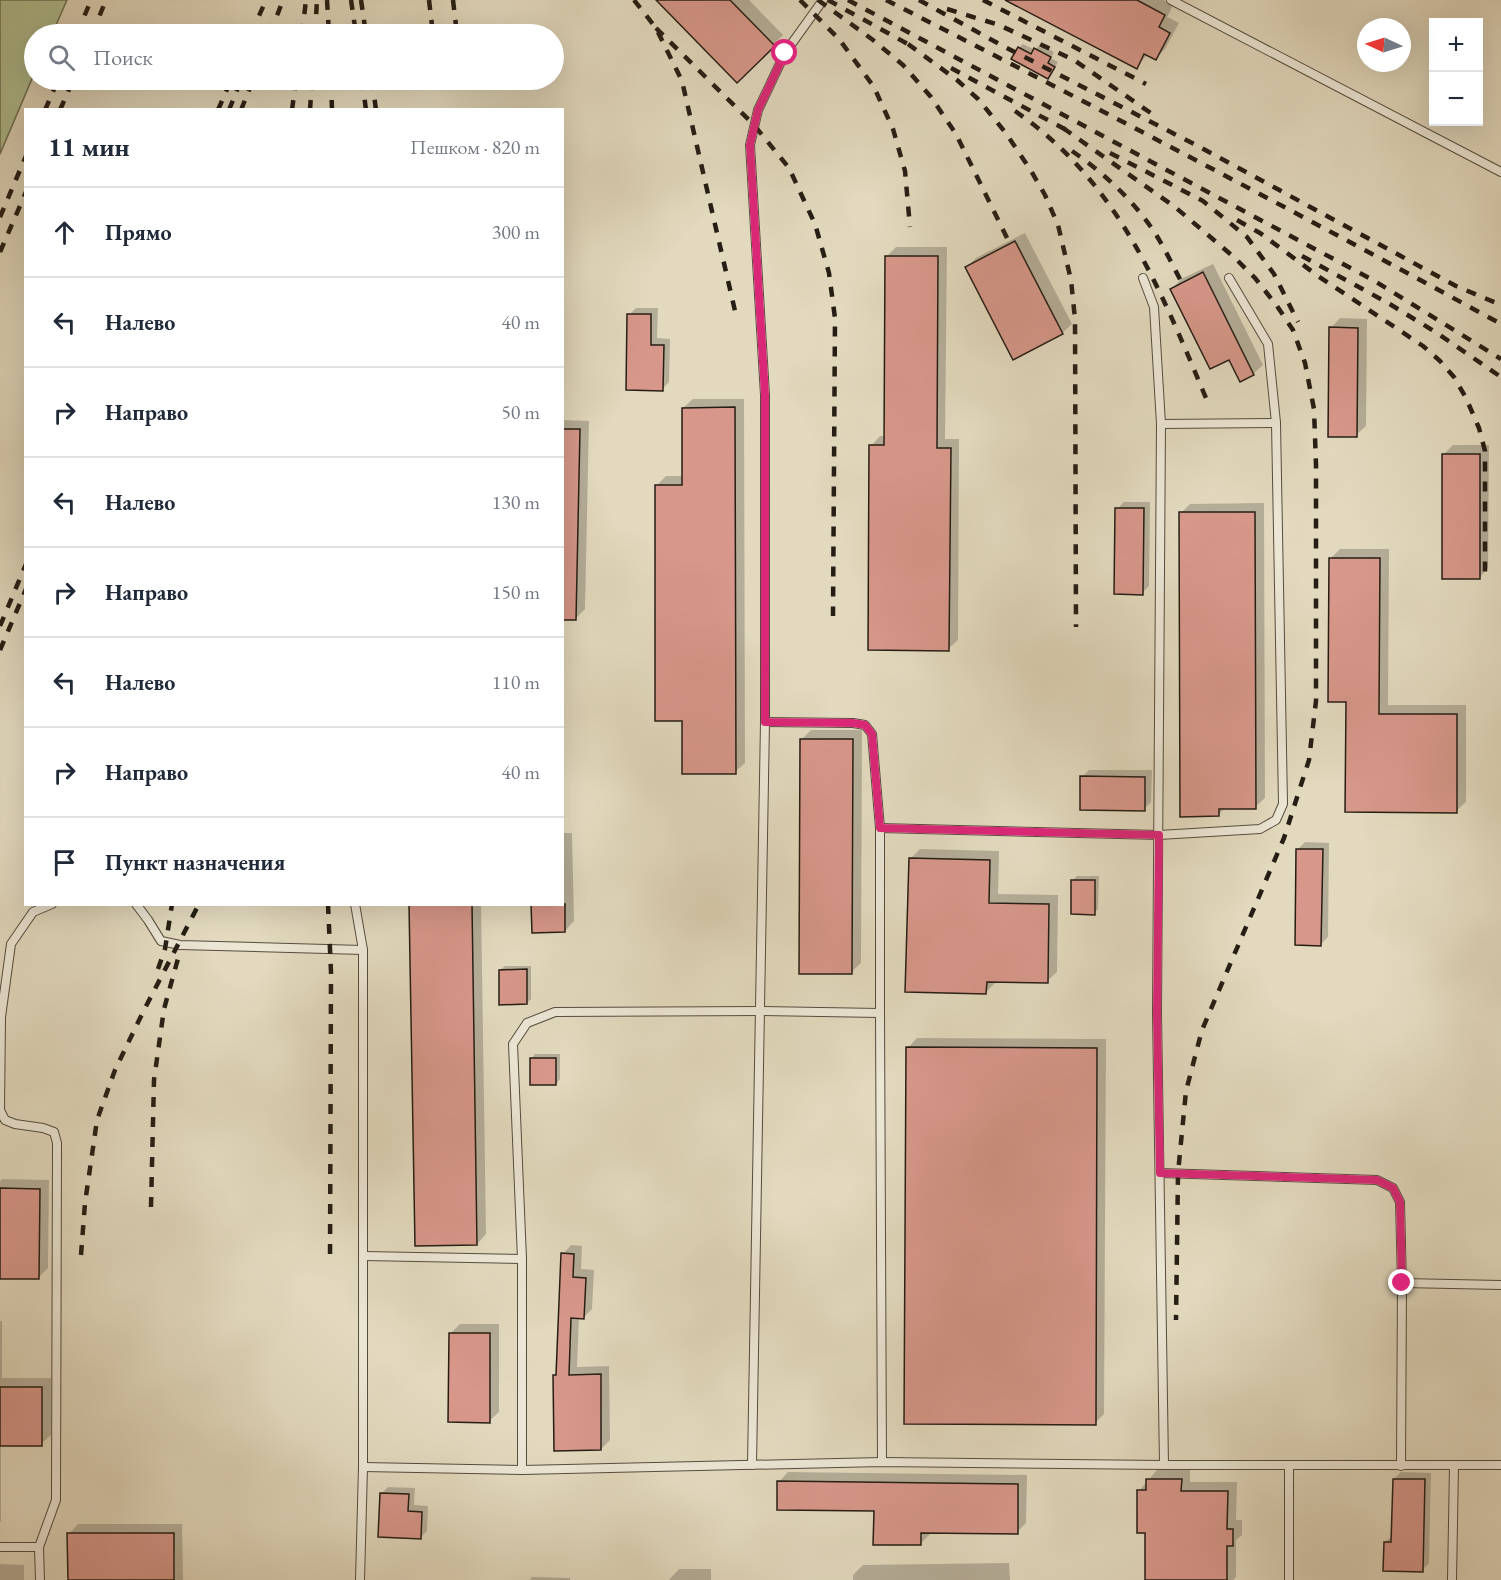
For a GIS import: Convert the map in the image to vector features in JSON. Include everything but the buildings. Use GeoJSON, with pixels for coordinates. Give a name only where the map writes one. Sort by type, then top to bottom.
{"type":"FeatureCollection","features":[{"type":"Feature","properties":{"kind":"lane"},"geometry":{"type":"LineString","coordinates":[[752,1465],[765,722],[765,395],[750,145],[758,110],[785,53],[823,0]]}},
{"type":"Feature","properties":{"kind":"lane"},"geometry":{"type":"LineString","coordinates":[[1171,0],[1501,172]]}},
{"type":"Feature","properties":{"kind":"lane"},"geometry":{"type":"LineString","coordinates":[[1143,278],[1154,307],[1161,424],[1157,1013],[1164,1465]]}},
{"type":"Feature","properties":{"kind":"lane"},"geometry":{"type":"LineString","coordinates":[[880,828],[1159,835],[1260,829],[1276,820],[1283,804],[1276,423],[1268,344],[1229,278]]}},
{"type":"Feature","properties":{"kind":"lane"},"geometry":{"type":"LineString","coordinates":[[1161,424],[1276,423]]}},
{"type":"Feature","properties":{"kind":"lane"},"geometry":{"type":"LineString","coordinates":[[765,722],[853,723],[865,725],[872,734],[880,828],[882,1462]]}},
{"type":"Feature","properties":{"kind":"lane"},"geometry":{"type":"LineString","coordinates":[[40,1580],[39,1547],[56,1500],[57,1143],[54,1132],[5,1120],[0,1110],[0,1017],[11,944],[33,912],[47,906]]}},
{"type":"Feature","properties":{"kind":"lane"},"geometry":{"type":"LineString","coordinates":[[138,906],[160,940],[180,945],[363,950]]}},
{"type":"Feature","properties":{"kind":"lane"},"geometry":{"type":"LineString","coordinates":[[355,906],[363,950],[363,1467],[360,1580]]}},
{"type":"Feature","properties":{"kind":"lane"},"geometry":{"type":"LineString","coordinates":[[522,1470],[522,1259],[513,1044],[526,1023],[555,1012],[880,1013]]}},
{"type":"Feature","properties":{"kind":"lane"},"geometry":{"type":"LineString","coordinates":[[1160,1173],[1377,1180],[1393,1188],[1400,1202],[1401,1466]]}},
{"type":"Feature","properties":{"kind":"lane"},"geometry":{"type":"LineString","coordinates":[[364,1256],[522,1259]]}},
{"type":"Feature","properties":{"kind":"lane"},"geometry":{"type":"LineString","coordinates":[[1402,1283],[1501,1285]]}},
{"type":"Feature","properties":{"kind":"lane"},"geometry":{"type":"LineString","coordinates":[[363,1467],[522,1470],[882,1462],[1501,1465]]}},
{"type":"Feature","properties":{"kind":"lane"},"geometry":{"type":"LineString","coordinates":[[1289,1465],[1289,1580]]}},
{"type":"Feature","properties":{"kind":"lane"},"geometry":{"type":"LineString","coordinates":[[1452,1580],[1454,1466]]}},
{"type":"Feature","properties":{"kind":"lane"},"geometry":{"type":"LineString","coordinates":[[0,1547],[39,1547]]}},
{"type":"Feature","properties":{"kind":"green space"},"geometry":{"type":"Polygon","coordinates":[[[0,0],[67,0],[56,24],[24,24],[24,90],[27,90],[0,154],[0,0]]]}},
{"type":"Feature","properties":{"kind":"railway"},"geometry":{"type":"LineString","coordinates":[[81,24],[91,0]]}},
{"type":"Feature","properties":{"kind":"railway"},"geometry":{"type":"LineString","coordinates":[[96,24],[106,0]]}},
{"type":"Feature","properties":{"kind":"railway"},"geometry":{"type":"LineString","coordinates":[[255,24],[266,0]]}},
{"type":"Feature","properties":{"kind":"railway"},"geometry":{"type":"LineString","coordinates":[[274,24],[283,0]]}},
{"type":"Feature","properties":{"kind":"railway"},"geometry":{"type":"LineString","coordinates":[[303,24],[306,0]]}},
{"type":"Feature","properties":{"kind":"railway"},"geometry":{"type":"LineString","coordinates":[[316,24],[317,0]]}},
{"type":"Feature","properties":{"kind":"railway"},"geometry":{"type":"LineString","coordinates":[[327,0],[328,24]]}},
{"type":"Feature","properties":{"kind":"railway"},"geometry":{"type":"LineString","coordinates":[[351,0],[355,24]]}},
{"type":"Feature","properties":{"kind":"railway"},"geometry":{"type":"LineString","coordinates":[[361,0],[365,24]]}},
{"type":"Feature","properties":{"kind":"railway"},"geometry":{"type":"LineString","coordinates":[[429,0],[432,24]]}},
{"type":"Feature","properties":{"kind":"railway"},"geometry":{"type":"LineString","coordinates":[[453,0],[456,24]]}},
{"type":"Feature","properties":{"kind":"railway"},"geometry":{"type":"LineString","coordinates":[[634,0],[656,28],[682,81],[735,311]]}},
{"type":"Feature","properties":{"kind":"railway"},"geometry":{"type":"LineString","coordinates":[[800,0],[839,39],[874,87],[893,129],[905,171],[910,227]]}},
{"type":"Feature","properties":{"kind":"railway"},"geometry":{"type":"LineString","coordinates":[[818,0],[903,65],[931,97],[956,134],[1010,244]]}},
{"type":"Feature","properties":{"kind":"railway"},"geometry":{"type":"LineString","coordinates":[[828,0],[915,48]]}},
{"type":"Feature","properties":{"kind":"railway"},"geometry":{"type":"LineString","coordinates":[[848,0],[1373,280],[1501,359]]}},
{"type":"Feature","properties":{"kind":"railway"},"geometry":{"type":"LineString","coordinates":[[886,0],[1195,160],[1501,324]]}},
{"type":"Feature","properties":{"kind":"railway"},"geometry":{"type":"LineString","coordinates":[[919,0],[1003,46],[1198,146],[1456,286],[1501,305]]}},
{"type":"Feature","properties":{"kind":"railway"},"geometry":{"type":"LineString","coordinates":[[983,0],[1146,84]]}},
{"type":"Feature","properties":{"kind":"railway"},"geometry":{"type":"LineString","coordinates":[[947,9],[999,25],[1074,60],[1158,118]]}},
{"type":"Feature","properties":{"kind":"railway"},"geometry":{"type":"LineString","coordinates":[[656,28],[754,125],[789,168],[815,224],[829,273],[835,318],[833,616]]}},
{"type":"Feature","properties":{"kind":"railway"},"geometry":{"type":"LineString","coordinates":[[908,44],[957,80],[978,99],[1005,132],[1030,169],[1058,225],[1071,280],[1075,319],[1076,627]]}},
{"type":"Feature","properties":{"kind":"railway"},"geometry":{"type":"LineString","coordinates":[[951,68],[1070,132]]}},
{"type":"Feature","properties":{"kind":"railway"},"geometry":{"type":"LineString","coordinates":[[46,108],[54,90]]}},
{"type":"Feature","properties":{"kind":"railway"},"geometry":{"type":"LineString","coordinates":[[61,108],[69,90]]}},
{"type":"Feature","properties":{"kind":"railway"},"geometry":{"type":"LineString","coordinates":[[219,108],[227,90]]}},
{"type":"Feature","properties":{"kind":"railway"},"geometry":{"type":"LineString","coordinates":[[230,108],[237,90]]}},
{"type":"Feature","properties":{"kind":"railway"},"geometry":{"type":"LineString","coordinates":[[242,108],[249,90]]}},
{"type":"Feature","properties":{"kind":"railway"},"geometry":{"type":"LineString","coordinates":[[292,108],[295,90]]}},
{"type":"Feature","properties":{"kind":"railway"},"geometry":{"type":"LineString","coordinates":[[310,108],[311,90]]}},
{"type":"Feature","properties":{"kind":"railway"},"geometry":{"type":"LineString","coordinates":[[331,90],[332,108]]}},
{"type":"Feature","properties":{"kind":"railway"},"geometry":{"type":"LineString","coordinates":[[363,90],[366,108]]}},
{"type":"Feature","properties":{"kind":"railway"},"geometry":{"type":"LineString","coordinates":[[373,90],[376,108]]}},
{"type":"Feature","properties":{"kind":"railway"},"geometry":{"type":"LineString","coordinates":[[1015,111],[1052,140],[1083,172],[1110,206],[1134,243],[1154,282],[1209,405]]}},
{"type":"Feature","properties":{"kind":"railway"},"geometry":{"type":"LineString","coordinates":[[1063,128],[1175,207],[1255,278],[1293,330],[1305,363],[1314,409],[1316,701],[1309,760],[1284,838],[1202,1030],[1186,1091],[1178,1173],[1176,1320]]}},
{"type":"Feature","properties":{"kind":"railway"},"geometry":{"type":"LineString","coordinates":[[1072,151],[1107,178],[1138,210],[1159,239],[1182,283]]}},
{"type":"Feature","properties":{"kind":"railway"},"geometry":{"type":"LineString","coordinates":[[1110,153],[1203,201],[1247,237],[1274,274],[1298,322]]}},
{"type":"Feature","properties":{"kind":"railway"},"geometry":{"type":"LineString","coordinates":[[0,217],[24,161]]}},
{"type":"Feature","properties":{"kind":"railway"},"geometry":{"type":"LineString","coordinates":[[0,252],[24,197]]}},
{"type":"Feature","properties":{"kind":"railway"},"geometry":{"type":"LineString","coordinates":[[1237,220],[1260,233],[1318,276],[1423,346],[1454,377],[1479,428],[1485,451],[1485,579]]}},
{"type":"Feature","properties":{"kind":"railway"},"geometry":{"type":"LineString","coordinates":[[1302,256],[1388,303],[1501,377]]}},
{"type":"Feature","properties":{"kind":"railway"},"geometry":{"type":"LineString","coordinates":[[0,626],[24,569]]}},
{"type":"Feature","properties":{"kind":"railway"},"geometry":{"type":"LineString","coordinates":[[0,650],[24,594]]}},
{"type":"Feature","properties":{"kind":"railway"},"geometry":{"type":"LineString","coordinates":[[158,969],[165,949],[172,906]]}},
{"type":"Feature","properties":{"kind":"railway"},"geometry":{"type":"LineString","coordinates":[[81,1255],[85,1203],[97,1120],[115,1070],[198,906]]}},
{"type":"Feature","properties":{"kind":"railway"},"geometry":{"type":"LineString","coordinates":[[328,906],[331,972],[330,1264]]}},
{"type":"Feature","properties":{"kind":"railway"},"geometry":{"type":"LineString","coordinates":[[151,1207],[154,1080],[164,1009],[179,955]]}},
{"type":"Feature","properties":{"kind":"route"},"geometry":{"type":"LineString","coordinates":[[785,53],[758,110],[750,145],[765,395],[765,722],[865,725],[872,734],[880,828],[1159,835],[1157,1013],[1160,1173],[1377,1180],[1393,1188],[1400,1202],[1402,1283]]}}]}
